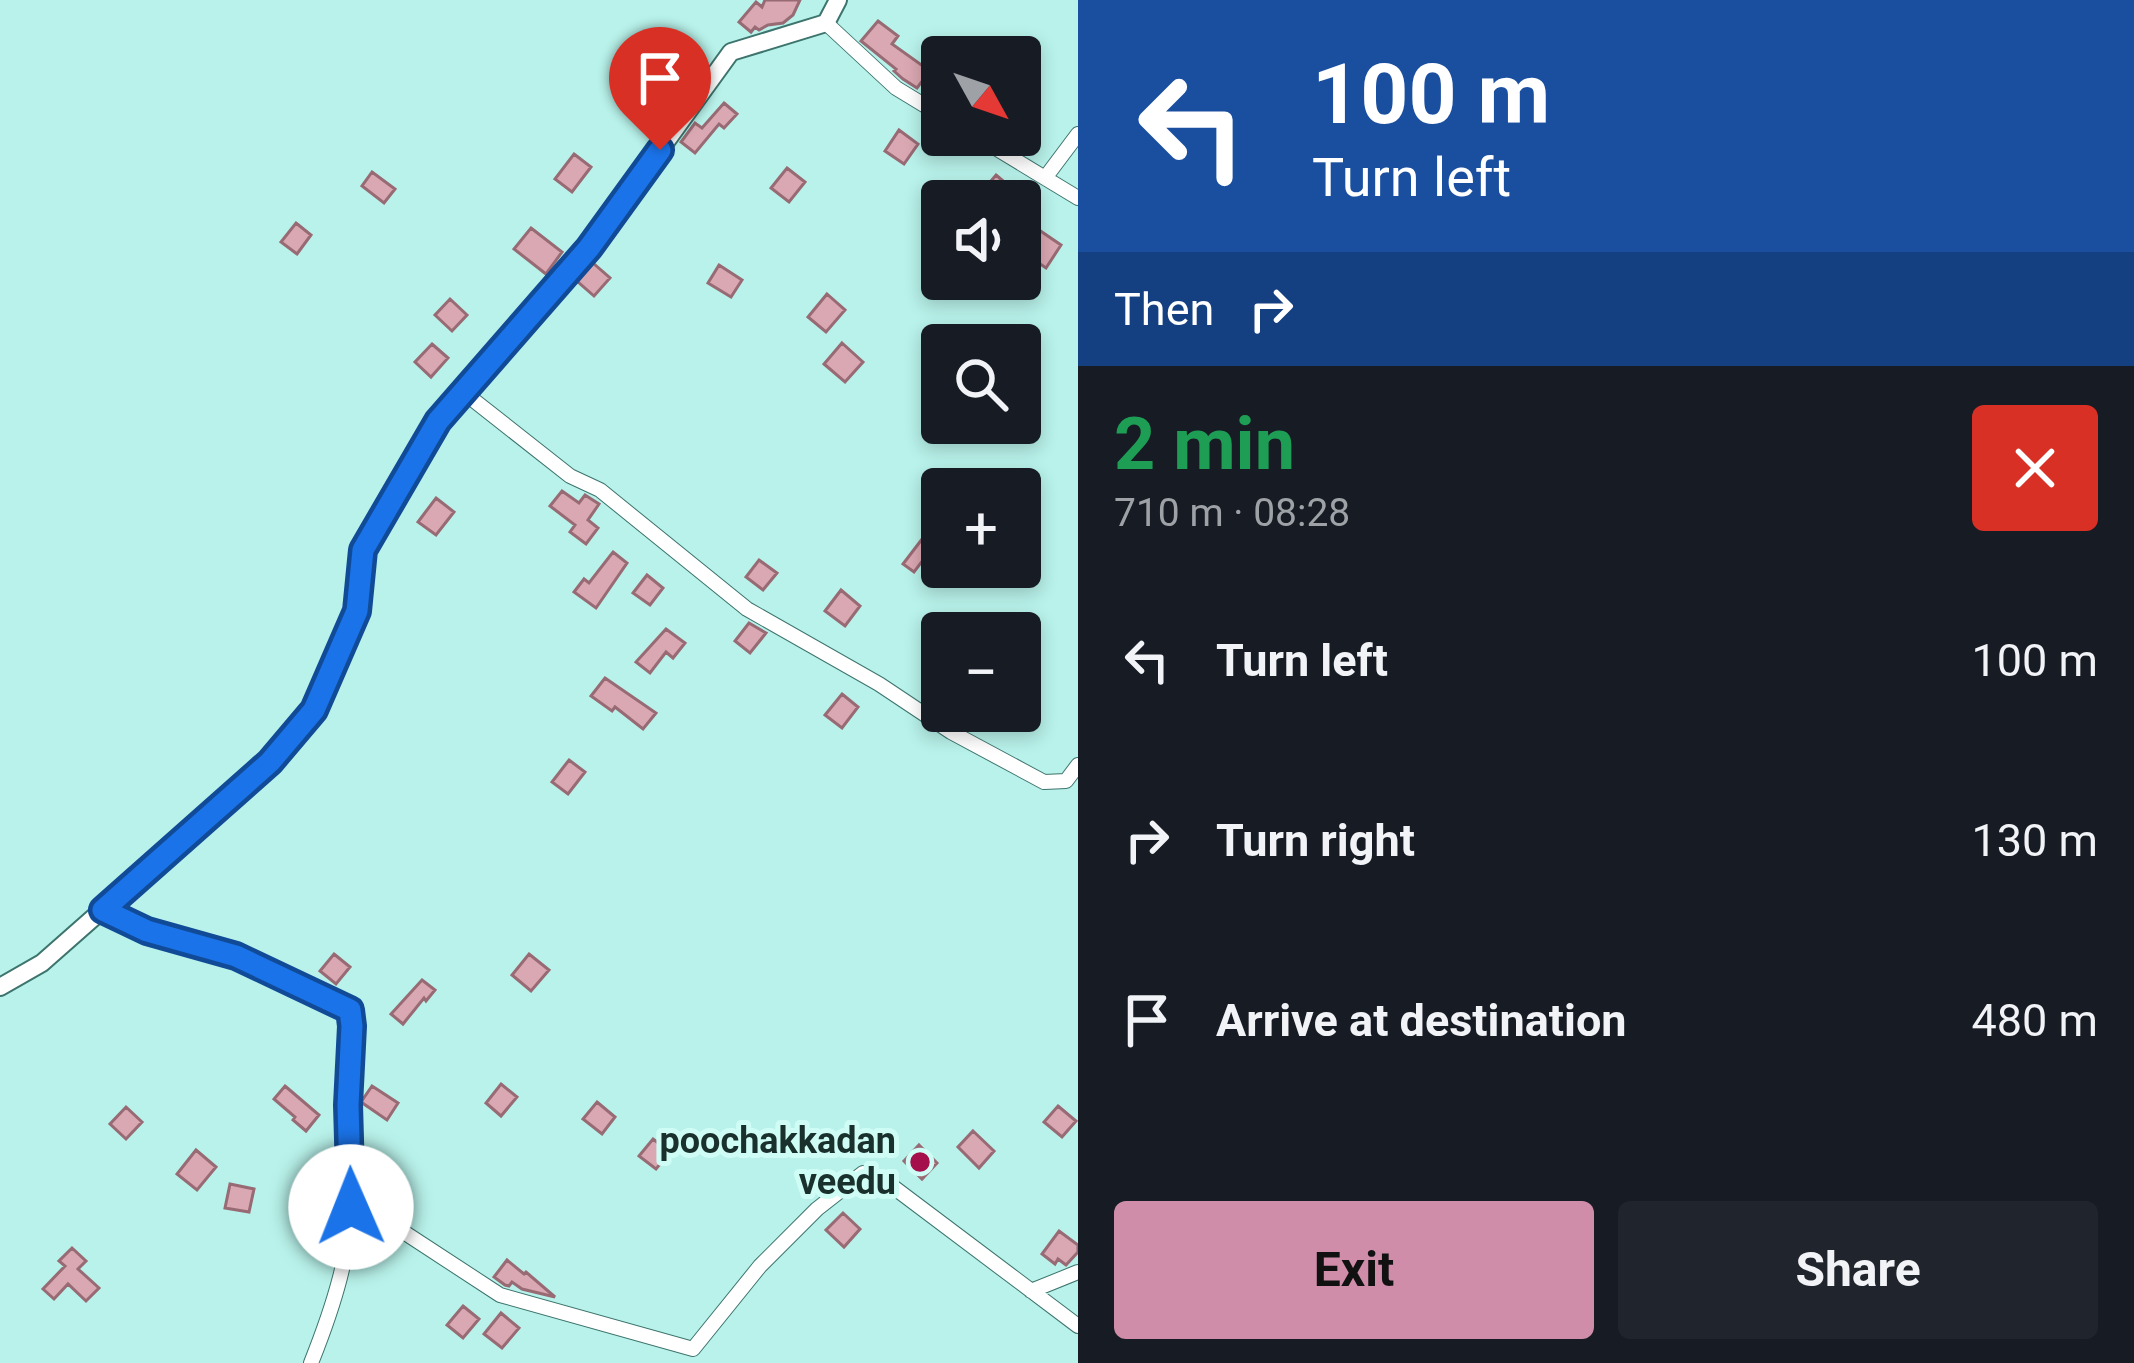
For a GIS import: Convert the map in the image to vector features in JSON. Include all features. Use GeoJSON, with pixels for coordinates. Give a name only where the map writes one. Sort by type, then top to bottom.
{"type":"FeatureCollection","features":[{"type":"Feature","properties":{"kind":"street"},"geometry":{"type":"LineString","coordinates":[[0,987],[42,963],[270,762],[314,710],[357,611],[363,550],[438,421],[589,248],[731,52],[826,23],[838,0]]}},
{"type":"Feature","properties":{"kind":"street"},"geometry":{"type":"LineString","coordinates":[[826,23],[896,88],[921,103]]}},
{"type":"Feature","properties":{"kind":"street"},"geometry":{"type":"LineString","coordinates":[[1046,178],[1078,134]]}},
{"type":"Feature","properties":{"kind":"street"},"geometry":{"type":"LineString","coordinates":[[1009,156],[1078,199]]}},
{"type":"Feature","properties":{"kind":"street"},"geometry":{"type":"LineString","coordinates":[[462,391],[571,476],[600,490],[748,609],[879,684],[951,732],[1044,782],[1066,781],[1078,765]]}},
{"type":"Feature","properties":{"kind":"street"},"geometry":{"type":"LineString","coordinates":[[103,910],[147,931],[236,956],[350,1010],[351,1207],[346,1256],[311,1363]]}},
{"type":"Feature","properties":{"kind":"street"},"geometry":{"type":"LineString","coordinates":[[351,1207],[396,1227],[500,1295],[693,1349],[760,1266],[817,1209],[863,1173],[884,1180],[1078,1326]]}},
{"type":"Feature","properties":{"kind":"street"},"geometry":{"type":"LineString","coordinates":[[1031,1291],[1078,1272]]}},
{"type":"Feature","properties":{"kind":"building"},"geometry":{"type":"Polygon","coordinates":[[[765,0],[800,0],[783,23],[755,27],[751,32],[739,22],[756,2],[762,7],[765,0]]]}},
{"type":"Feature","properties":{"kind":"building"},"geometry":{"type":"Polygon","coordinates":[[[878,21],[898,36],[892,44],[921,65],[917,88],[903,79],[861,41],[878,21]]]}},
{"type":"Feature","properties":{"kind":"building"},"geometry":{"type":"Polygon","coordinates":[[[658,67],[677,84],[661,101],[642,84],[658,67]]]}},
{"type":"Feature","properties":{"kind":"building"},"geometry":{"type":"Polygon","coordinates":[[[724,103],[737,114],[724,128],[719,124],[695,153],[681,142],[695,123],[702,128],[724,103]]]}},
{"type":"Feature","properties":{"kind":"building"},"geometry":{"type":"Polygon","coordinates":[[[899,130],[918,144],[904,164],[885,151],[899,130]]]}},
{"type":"Feature","properties":{"kind":"building"},"geometry":{"type":"Polygon","coordinates":[[[574,154],[591,167],[572,192],[555,179],[574,154]]]}},
{"type":"Feature","properties":{"kind":"building"},"geometry":{"type":"Polygon","coordinates":[[[787,168],[805,182],[789,202],[771,188],[787,168]]]}},
{"type":"Feature","properties":{"kind":"building"},"geometry":{"type":"Polygon","coordinates":[[[372,172],[395,189],[384,203],[362,186],[372,172]]]}},
{"type":"Feature","properties":{"kind":"building"},"geometry":{"type":"Polygon","coordinates":[[[296,223],[311,235],[297,254],[281,242],[296,223]]]}},
{"type":"Feature","properties":{"kind":"building"},"geometry":{"type":"Polygon","coordinates":[[[531,228],[562,252],[546,274],[514,249],[531,228]]]}},
{"type":"Feature","properties":{"kind":"building"},"geometry":{"type":"Polygon","coordinates":[[[1041,231],[1061,245],[1046,268],[1041,265],[1041,231]]]}},
{"type":"Feature","properties":{"kind":"building"},"geometry":{"type":"Polygon","coordinates":[[[593,263],[610,278],[594,296],[577,281],[593,263]]]}},
{"type":"Feature","properties":{"kind":"building"},"geometry":{"type":"Polygon","coordinates":[[[719,265],[742,280],[731,297],[708,283],[719,265]]]}},
{"type":"Feature","properties":{"kind":"building"},"geometry":{"type":"Polygon","coordinates":[[[827,294],[845,310],[826,332],[808,317],[827,294]]]}},
{"type":"Feature","properties":{"kind":"building"},"geometry":{"type":"Polygon","coordinates":[[[450,299],[467,315],[452,331],[435,315],[450,299]]]}},
{"type":"Feature","properties":{"kind":"building"},"geometry":{"type":"Polygon","coordinates":[[[842,343],[863,362],[845,382],[824,364],[842,343]]]}},
{"type":"Feature","properties":{"kind":"building"},"geometry":{"type":"Polygon","coordinates":[[[432,344],[448,358],[431,377],[415,362],[432,344]]]}},
{"type":"Feature","properties":{"kind":"building"},"geometry":{"type":"Polygon","coordinates":[[[562,491],[579,503],[585,495],[599,504],[588,520],[598,528],[586,544],[570,532],[575,525],[550,506],[562,491]]]}},
{"type":"Feature","properties":{"kind":"building"},"geometry":{"type":"Polygon","coordinates":[[[436,498],[454,512],[436,535],[418,522],[436,498]]]}},
{"type":"Feature","properties":{"kind":"building"},"geometry":{"type":"Polygon","coordinates":[[[921,540],[921,563],[914,572],[903,564],[921,540]]]}},
{"type":"Feature","properties":{"kind":"building"},"geometry":{"type":"Polygon","coordinates":[[[613,552],[627,563],[596,608],[574,592],[584,579],[589,583],[613,552]]]}},
{"type":"Feature","properties":{"kind":"building"},"geometry":{"type":"Polygon","coordinates":[[[759,560],[777,573],[763,590],[746,577],[759,560]]]}},
{"type":"Feature","properties":{"kind":"building"},"geometry":{"type":"Polygon","coordinates":[[[647,575],[663,588],[650,605],[633,593],[647,575]]]}},
{"type":"Feature","properties":{"kind":"building"},"geometry":{"type":"Polygon","coordinates":[[[841,590],[860,606],[845,626],[825,611],[841,590]]]}},
{"type":"Feature","properties":{"kind":"building"},"geometry":{"type":"Polygon","coordinates":[[[749,623],[766,633],[750,653],[735,641],[749,623]]]}},
{"type":"Feature","properties":{"kind":"building"},"geometry":{"type":"Polygon","coordinates":[[[666,629],[685,643],[673,658],[666,652],[650,673],[636,662],[666,629]]]}},
{"type":"Feature","properties":{"kind":"building"},"geometry":{"type":"Polygon","coordinates":[[[605,678],[656,713],[643,729],[591,696],[605,678]]]}},
{"type":"Feature","properties":{"kind":"building"},"geometry":{"type":"Polygon","coordinates":[[[842,694],[858,707],[842,728],[825,715],[842,694]]]}},
{"type":"Feature","properties":{"kind":"building"},"geometry":{"type":"Polygon","coordinates":[[[569,760],[585,772],[568,794],[552,782],[569,760]]]}},
{"type":"Feature","properties":{"kind":"building"},"geometry":{"type":"Polygon","coordinates":[[[334,954],[350,967],[336,984],[320,971],[334,954]]]}},
{"type":"Feature","properties":{"kind":"building"},"geometry":{"type":"Polygon","coordinates":[[[529,954],[549,970],[531,991],[512,975],[529,954]]]}},
{"type":"Feature","properties":{"kind":"building"},"geometry":{"type":"Polygon","coordinates":[[[422,980],[435,990],[403,1024],[391,1014],[422,980]]]}},
{"type":"Feature","properties":{"kind":"building"},"geometry":{"type":"Polygon","coordinates":[[[501,1084],[517,1097],[501,1116],[486,1103],[501,1084]]]}},
{"type":"Feature","properties":{"kind":"building"},"geometry":{"type":"Polygon","coordinates":[[[285,1086],[319,1115],[306,1131],[274,1099],[285,1086]]]}},
{"type":"Feature","properties":{"kind":"building"},"geometry":{"type":"Polygon","coordinates":[[[372,1086],[398,1103],[387,1120],[361,1102],[372,1086]]]}},
{"type":"Feature","properties":{"kind":"building"},"geometry":{"type":"Polygon","coordinates":[[[597,1102],[615,1117],[602,1134],[583,1119],[597,1102]]]}},
{"type":"Feature","properties":{"kind":"building"},"geometry":{"type":"Polygon","coordinates":[[[1058,1106],[1076,1121],[1062,1137],[1044,1122],[1058,1106]]]}},
{"type":"Feature","properties":{"kind":"building"},"geometry":{"type":"Polygon","coordinates":[[[126,1107],[142,1122],[126,1139],[110,1124],[126,1107]]]}},
{"type":"Feature","properties":{"kind":"building"},"geometry":{"type":"Polygon","coordinates":[[[973,1131],[994,1151],[979,1168],[958,1147],[973,1131]]]}},
{"type":"Feature","properties":{"kind":"building"},"geometry":{"type":"Polygon","coordinates":[[[653,1139],[670,1152],[656,1169],[639,1156],[653,1139]]]}},
{"type":"Feature","properties":{"kind":"building","name":"poochakkadan veedu"},"geometry":{"type":"Polygon","coordinates":[[[919,1145],[937,1163],[922,1179],[904,1161],[919,1145]]]}},
{"type":"Feature","properties":{"kind":"building"},"geometry":{"type":"Polygon","coordinates":[[[196,1150],[216,1167],[197,1190],[177,1174],[196,1150]]]}},
{"type":"Feature","properties":{"kind":"building"},"geometry":{"type":"Polygon","coordinates":[[[363,1176],[403,1198],[394,1211],[363,1193],[363,1176]]]}},
{"type":"Feature","properties":{"kind":"building"},"geometry":{"type":"Polygon","coordinates":[[[230,1184],[254,1189],[249,1212],[225,1208],[230,1184]]]}},
{"type":"Feature","properties":{"kind":"building"},"geometry":{"type":"Polygon","coordinates":[[[843,1213],[860,1229],[844,1247],[826,1230],[843,1213]]]}},
{"type":"Feature","properties":{"kind":"building"},"geometry":{"type":"Polygon","coordinates":[[[366,1226],[386,1235],[384,1248],[374,1261],[359,1253],[366,1226]]]}},
{"type":"Feature","properties":{"kind":"building"},"geometry":{"type":"Polygon","coordinates":[[[1059,1231],[1078,1245],[1078,1252],[1066,1265],[1058,1259],[1055,1264],[1042,1254],[1059,1231]]]}},
{"type":"Feature","properties":{"kind":"building"},"geometry":{"type":"Polygon","coordinates":[[[72,1248],[86,1261],[78,1269],[99,1288],[86,1301],[68,1284],[54,1299],[43,1289],[65,1266],[59,1261],[72,1248]]]}},
{"type":"Feature","properties":{"kind":"building"},"geometry":{"type":"Polygon","coordinates":[[[507,1260],[555,1297],[512,1282],[505,1285],[494,1277],[507,1260]]]}},
{"type":"Feature","properties":{"kind":"building"},"geometry":{"type":"Polygon","coordinates":[[[463,1306],[479,1319],[463,1338],[447,1325],[463,1306]]]}},
{"type":"Feature","properties":{"kind":"building"},"geometry":{"type":"Polygon","coordinates":[[[501,1313],[519,1328],[502,1348],[484,1334],[501,1313]]]}},
{"type":"Feature","properties":{"kind":"place","name":"poochakkadan veedu"},"geometry":{"type":"Point","coordinates":[920,1162]}},
{"type":"Feature","properties":{"kind":"route"},"geometry":{"type":"LineString","coordinates":[[351,1207],[350,1010],[236,956],[147,931],[103,910],[270,762],[314,710],[357,611],[363,550],[438,421],[589,248],[660,150]]}}]}
